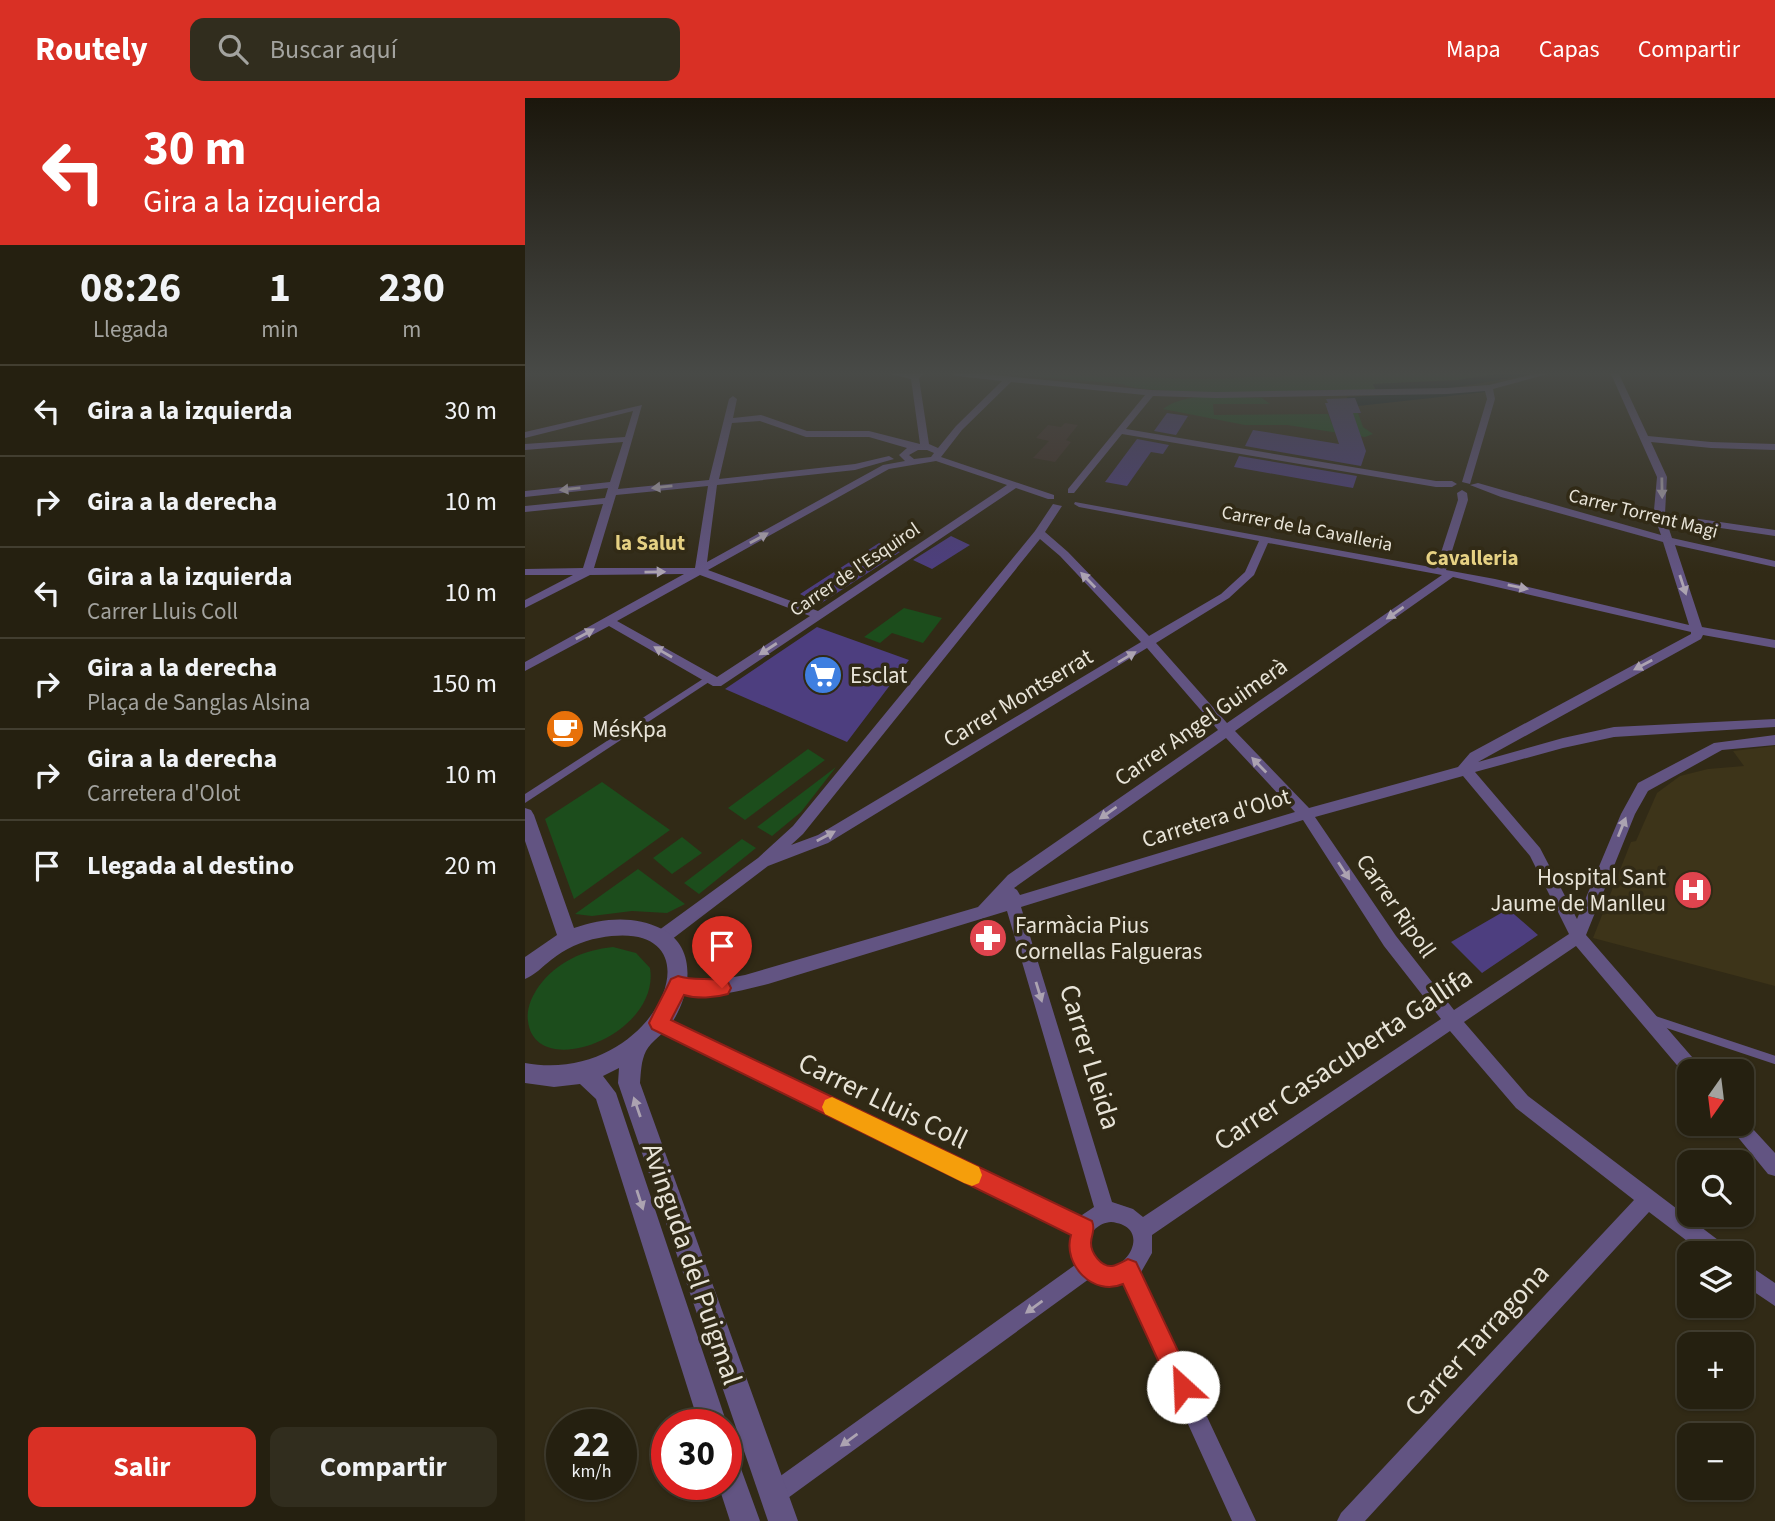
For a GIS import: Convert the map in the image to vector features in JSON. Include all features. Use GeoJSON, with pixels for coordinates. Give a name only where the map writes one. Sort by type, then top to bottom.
{"type":"FeatureCollection","features":[{"type":"Feature","properties":{"kind":"street"},"geometry":{"type":"LineString","coordinates":[[525,447],[611,440]]}},
{"type":"Feature","properties":{"kind":"street"},"geometry":{"type":"LineString","coordinates":[[525,605],[587,572],[629,440]]}},
{"type":"Feature","properties":{"kind":"street"},"geometry":{"type":"LineString","coordinates":[[699,571],[722,440]]}},
{"type":"Feature","properties":{"kind":"street"},"geometry":{"type":"LineString","coordinates":[[894,440],[920,447],[1054,502]]}},
{"type":"Feature","properties":{"kind":"street"},"geometry":{"type":"LineString","coordinates":[[525,667],[861,480],[908,459],[920,447],[920,440]]}},
{"type":"Feature","properties":{"kind":"street"},"geometry":{"type":"LineString","coordinates":[[525,509],[611,493],[908,459],[923,463],[937,455],[951,440]]}},
{"type":"Feature","properties":{"kind":"street"},"geometry":{"type":"LineString","coordinates":[[1071,491],[1112,440]]}},
{"type":"Feature","properties":{"kind":"street","name":"Carrer Torrent Magi"},"geometry":{"type":"LineString","coordinates":[[1176,440],[1504,495],[1668,540],[1775,564]]}},
{"type":"Feature","properties":{"kind":"street"},"geometry":{"type":"LineString","coordinates":[[1445,573],[1464,488],[1478,440]]}},
{"type":"Feature","properties":{"kind":"street"},"geometry":{"type":"LineString","coordinates":[[1647,440],[1662,477],[1660,516],[1697,636],[1475,755],[1464,768],[1535,852],[1578,936],[1683,1059]]}},
{"type":"Feature","properties":{"kind":"street"},"geometry":{"type":"LineString","coordinates":[[1661,440],[1775,447]]}},
{"type":"Feature","properties":{"kind":"street"},"geometry":{"type":"LineString","coordinates":[[855,467],[863,474],[861,480]]}},
{"type":"Feature","properties":{"kind":"street","name":"Carrer de l'Esquirol"},"geometry":{"type":"LineString","coordinates":[[713,680],[819,615],[1013,486]]}},
{"type":"Feature","properties":{"kind":"street"},"geometry":{"type":"LineString","coordinates":[[661,938],[763,862],[798,830],[1039,533],[1062,491],[1071,491],[1081,496],[1079,504]]}},
{"type":"Feature","properties":{"kind":"street"},"geometry":{"type":"LineString","coordinates":[[525,494],[611,493]]}},
{"type":"Feature","properties":{"kind":"street","name":"Carrer de la Cavalleria"},"geometry":{"type":"LineString","coordinates":[[1054,502],[1071,507],[1079,504],[1445,573],[1561,597],[1697,630],[1775,644]]}},
{"type":"Feature","properties":{"kind":"street"},"geometry":{"type":"LineString","coordinates":[[1660,516],[1775,534]]}},
{"type":"Feature","properties":{"kind":"street"},"geometry":{"type":"LineString","coordinates":[[1651,535],[1660,516]]}},
{"type":"Feature","properties":{"kind":"street","name":"Carrer Ripoll"},"geometry":{"type":"LineString","coordinates":[[1039,533],[1064,554],[1150,644],[1226,730],[1306,814],[1390,941],[1452,1021],[1522,1102],[1703,1241]]}},
{"type":"Feature","properties":{"kind":"street","name":"Carrer Montserrat"},"geometry":{"type":"LineString","coordinates":[[763,862],[823,839],[1150,644],[1243,582],[1251,573],[1265,538]]}},
{"type":"Feature","properties":{"kind":"street"},"geometry":{"type":"LineString","coordinates":[[525,572],[699,571],[819,615]]}},
{"type":"Feature","properties":{"kind":"street","name":"Carrer Angel Guimerà"},"geometry":{"type":"LineString","coordinates":[[983,912],[1013,879],[1445,573]]}},
{"type":"Feature","properties":{"kind":"street"},"geometry":{"type":"LineString","coordinates":[[525,799],[713,680],[609,621]]}},
{"type":"Feature","properties":{"kind":"street","name":"Carretera d'Olot"},"geometry":{"type":"LineString","coordinates":[[678,984],[693,989],[742,984],[1464,768],[1614,732],[1775,723]]}},
{"type":"Feature","properties":{"kind":"street"},"geometry":{"type":"LineString","coordinates":[[1578,936],[1628,814],[1643,787],[1719,746],[1775,740]]}},
{"type":"Feature","properties":{"kind":"street"},"geometry":{"type":"LineString","coordinates":[[525,815],[568,939]]}},
{"type":"Feature","properties":{"kind":"street","name":"Carrer Lleida"},"geometry":{"type":"LineString","coordinates":[[1013,879],[1012,903],[1105,1211]]}},
{"type":"Feature","properties":{"kind":"street"},"geometry":{"type":"LineString","coordinates":[[525,970],[538,958],[568,939],[614,926],[640,928],[661,938],[672,950],[678,966],[678,984],[671,1004],[659,1023],[637,1045],[609,1063],[584,1073],[558,1077],[525,1074]]}},
{"type":"Feature","properties":{"kind":"street","name":"Carrer Casacuberta Gallifa"},"geometry":{"type":"LineString","coordinates":[[1140,1231],[1578,936]]}},
{"type":"Feature","properties":{"kind":"street","name":"Carrer Lluis Coll"},"geometry":{"type":"LineString","coordinates":[[659,1023],[1084,1229]]}},
{"type":"Feature","properties":{"kind":"street","name":"Avinguda del Puigmal"},"geometry":{"type":"LineString","coordinates":[[637,1045],[630,1068],[632,1092],[778,1508]]}},
{"type":"Feature","properties":{"kind":"street","name":"Avinguda del Puigmal"},"geometry":{"type":"LineString","coordinates":[[584,1073],[605,1093],[708,1409]]}},
{"type":"Feature","properties":{"kind":"street"},"geometry":{"type":"LineString","coordinates":[[1748,1136],[1775,1167]]}},
{"type":"Feature","properties":{"kind":"street","name":"Carrer Tarragona"},"geometry":{"type":"LineString","coordinates":[[1349,1521],[1648,1199]]}},
{"type":"Feature","properties":{"kind":"street"},"geometry":{"type":"LineString","coordinates":[[1105,1211],[1125,1213],[1133,1219],[1140,1231],[1142,1249],[1139,1259],[1128,1270],[1113,1277],[1102,1276],[1089,1267],[1081,1254],[1080,1243],[1084,1229],[1095,1216],[1105,1211]]}},
{"type":"Feature","properties":{"kind":"street"},"geometry":{"type":"LineString","coordinates":[[778,1508],[1089,1267]]}},
{"type":"Feature","properties":{"kind":"street"},"geometry":{"type":"LineString","coordinates":[[1128,1270],[1244,1521]]}},
{"type":"Feature","properties":{"kind":"street"},"geometry":{"type":"LineString","coordinates":[[1754,1280],[1775,1296]]}},
{"type":"Feature","properties":{"kind":"street"},"geometry":{"type":"LineString","coordinates":[[738,1500],[745,1521]]}},
{"type":"Feature","properties":{"kind":"lane"},"geometry":{"type":"LineString","coordinates":[[1648,1017],[1775,1060]]}},
{"type":"Feature","properties":{"kind":"shaded area"},"geometry":{"type":"Polygon","coordinates":[[[1046,440],[1071,442],[1055,462],[1033,458],[1049,441],[1046,440]]]}},
{"type":"Feature","properties":{"kind":"shaded area","name":"Hospital Sant Jaume de Manlleu"},"geometry":{"type":"Polygon","coordinates":[[[1775,746],[1775,986],[1593,938],[1631,842],[1636,841],[1657,793],[1680,776],[1708,769],[1744,766],[1733,751],[1775,746]]]}},
{"type":"Feature","properties":{"kind":"green space"},"geometry":{"type":"Polygon","coordinates":[[[904,608],[942,618],[923,643],[892,633],[880,643],[864,637],[904,608]]]}},
{"type":"Feature","properties":{"kind":"green space"},"geometry":{"type":"Polygon","coordinates":[[[808,749],[825,760],[745,820],[728,808],[808,749]]]}},
{"type":"Feature","properties":{"kind":"green space"},"geometry":{"type":"Polygon","coordinates":[[[836,767],[801,812],[772,836],[757,827],[836,767]]]}},
{"type":"Feature","properties":{"kind":"green space"},"geometry":{"type":"Polygon","coordinates":[[[602,782],[670,830],[574,899],[545,819],[602,782]]]}},
{"type":"Feature","properties":{"kind":"green space"},"geometry":{"type":"Polygon","coordinates":[[[682,837],[702,853],[672,874],[653,858],[682,837]]]}},
{"type":"Feature","properties":{"kind":"green space"},"geometry":{"type":"Polygon","coordinates":[[[742,839],[756,848],[699,894],[684,883],[742,839]]]}},
{"type":"Feature","properties":{"kind":"green space"},"geometry":{"type":"Polygon","coordinates":[[[638,869],[685,904],[667,913],[632,911],[592,916],[575,914],[638,869]]]}},
{"type":"Feature","properties":{"kind":"green space"},"geometry":{"type":"Polygon","coordinates":[[[613,947],[636,953],[650,968],[648,992],[637,1013],[618,1031],[596,1043],[573,1049],[552,1048],[536,1039],[528,1021],[528,1012],[539,986],[554,970],[571,959],[591,951],[613,947]]]}},
{"type":"Feature","properties":{"kind":"building"},"geometry":{"type":"Polygon","coordinates":[[[1136,440],[1169,445],[1163,454],[1151,452],[1127,486],[1105,482],[1136,440]]]}},
{"type":"Feature","properties":{"kind":"building"},"geometry":{"type":"Polygon","coordinates":[[[1248,440],[1317,440],[1339,444],[1338,440],[1362,440],[1366,451],[1361,466],[1245,446],[1248,440]]]}},
{"type":"Feature","properties":{"kind":"building"},"geometry":{"type":"Polygon","coordinates":[[[1239,456],[1357,476],[1353,488],[1234,467],[1239,456]]]}},
{"type":"Feature","properties":{"kind":"building"},"geometry":{"type":"Polygon","coordinates":[[[951,536],[970,545],[932,569],[913,560],[951,536]]]}},
{"type":"Feature","properties":{"kind":"building"},"geometry":{"type":"Polygon","coordinates":[[[879,543],[900,552],[820,604],[800,594],[879,543]]]}},
{"type":"Feature","properties":{"kind":"building","name":"Esclat"},"geometry":{"type":"Polygon","coordinates":[[[817,627],[909,660],[847,742],[725,689],[817,627]]]}},
{"type":"Feature","properties":{"kind":"building"},"geometry":{"type":"Polygon","coordinates":[[[1508,909],[1538,935],[1482,973],[1451,942],[1508,909]]]}},
{"type":"Feature","properties":{"kind":"slow traffic"},"geometry":{"type":"LineString","coordinates":[[832,1107],[972,1175]]}},
{"type":"Feature","properties":{"kind":"place","name":"Esclat"},"geometry":{"type":"Point","coordinates":[823,675]}},
{"type":"Feature","properties":{"kind":"place","name":"MésKpa"},"geometry":{"type":"Point","coordinates":[565,729]}},
{"type":"Feature","properties":{"kind":"place","name":"Hospital Sant Jaume de Manlleu"},"geometry":{"type":"Point","coordinates":[1693,890]}},
{"type":"Feature","properties":{"kind":"place","name":"Farmàcia Pius Cornellas Falgueras"},"geometry":{"type":"Point","coordinates":[988,938]}},
{"type":"Feature","properties":{"kind":"district","name":"la Salut"},"geometry":{"type":"Point","coordinates":[650,543]}},
{"type":"Feature","properties":{"kind":"district","name":"Cavalleria"},"geometry":{"type":"Point","coordinates":[1472,558]}},
{"type":"Feature","properties":{"kind":"route"},"geometry":{"type":"LineString","coordinates":[[722,988],[693,989],[678,984],[671,1004],[659,1023],[1084,1229],[1080,1243],[1086,1264],[1102,1276],[1113,1277],[1128,1270],[1183,1387]]}}]}
